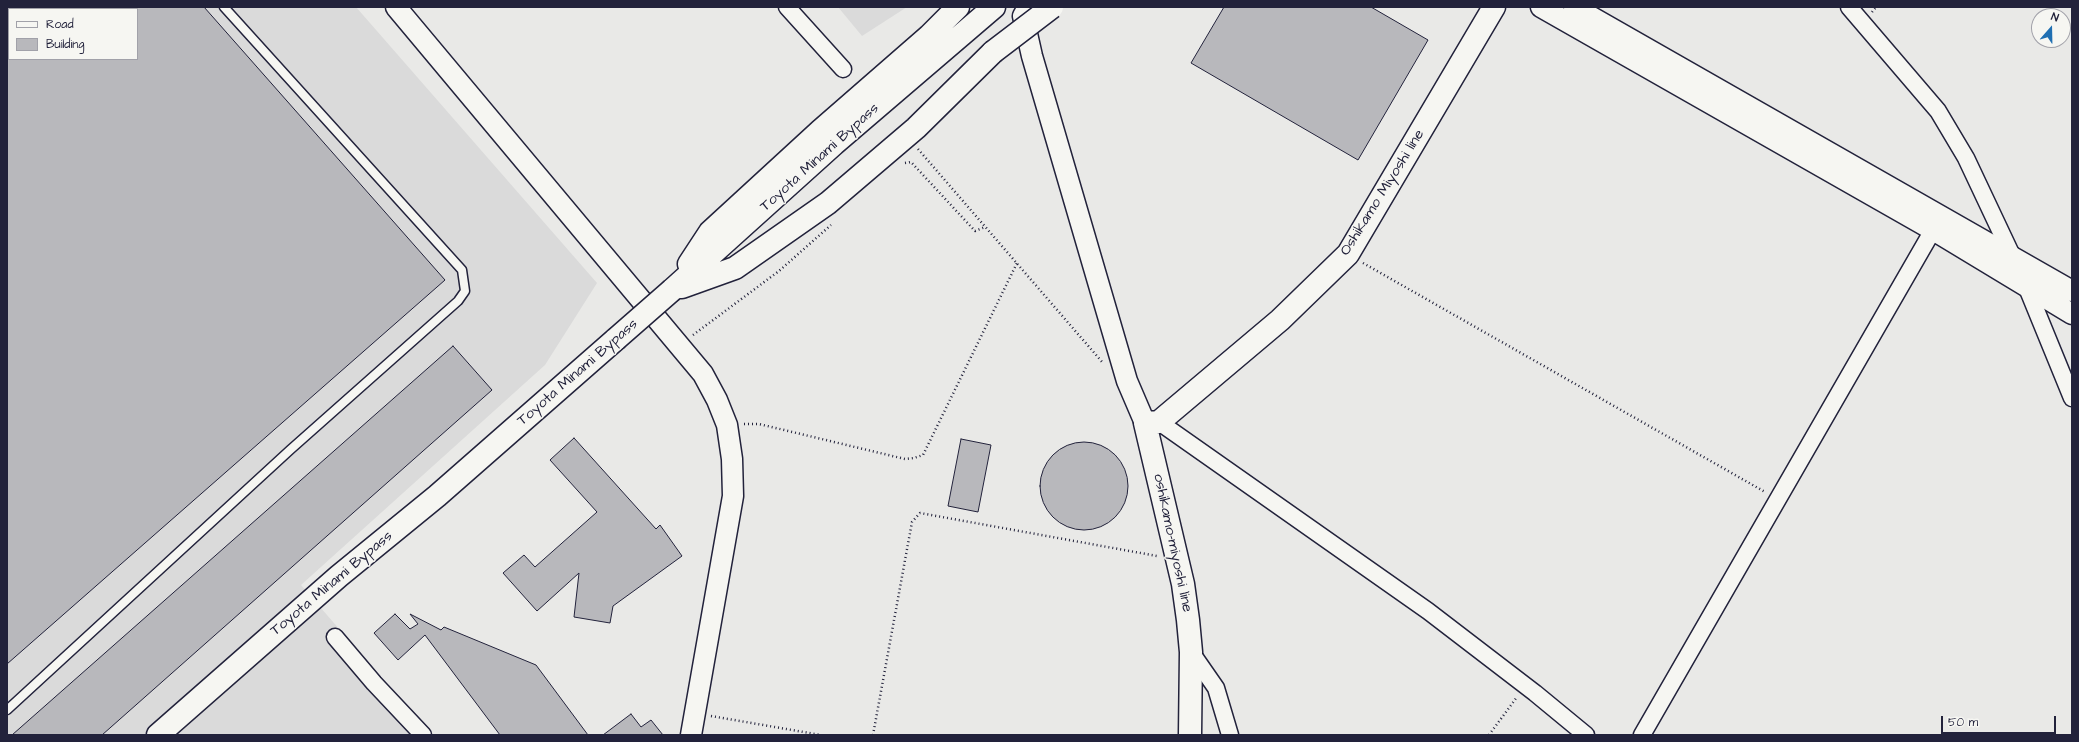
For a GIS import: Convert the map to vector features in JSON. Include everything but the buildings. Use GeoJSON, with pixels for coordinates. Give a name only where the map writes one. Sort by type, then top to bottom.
{"type":"FeatureCollection","features":[{"type":"Feature","properties":{"kind":"main road"},"geometry":{"type":"LineString","coordinates":[[672,290],[710,232],[820,131],[929,36],[958,7]]}},
{"type":"Feature","properties":{"kind":"main road"},"geometry":{"type":"LineString","coordinates":[[672,290],[735,268],[828,203],[916,128],[993,52],[1052,7]]}},
{"type":"Feature","properties":{"kind":"main road","name":"Oshikamo Miyoshi line"},"geometry":{"type":"LineString","coordinates":[[1152,423],[1280,320],[1348,254],[1494,7]]}},
{"type":"Feature","properties":{"kind":"main road","name":"Toyota Minami Bypass"},"geometry":{"type":"LineString","coordinates":[[158,735],[339,576],[437,496],[672,290],[834,144],[992,8]]}},
{"type":"Feature","properties":{"kind":"main road","name":"oshikamo-miyoshi line"},"geometry":{"type":"LineString","coordinates":[[1152,423],[1183,584],[1191,652],[1190,735]]}},
{"type":"Feature","properties":{"kind":"street"},"geometry":{"type":"LineString","coordinates":[[396,7],[703,374],[717,400],[727,425],[732,459],[733,496],[691,735]]}},
{"type":"Feature","properties":{"kind":"street"},"geometry":{"type":"LineString","coordinates":[[788,7],[843,69]]}},
{"type":"Feature","properties":{"kind":"street"},"geometry":{"type":"LineString","coordinates":[[1028,7],[1024,16],[1032,56],[1128,381],[1152,423],[1428,611],[1586,735]]}},
{"type":"Feature","properties":{"kind":"street"},"geometry":{"type":"LineString","coordinates":[[1541,7],[1933,230],[2028,289],[2072,314]]}},
{"type":"Feature","properties":{"kind":"street"},"geometry":{"type":"LineString","coordinates":[[1574,7],[2072,291]]}},
{"type":"Feature","properties":{"kind":"street"},"geometry":{"type":"LineString","coordinates":[[1849,7],[1938,112],[1966,158],[2028,289],[2072,398]]}},
{"type":"Feature","properties":{"kind":"street"},"geometry":{"type":"LineString","coordinates":[[1642,735],[1933,230]]}},
{"type":"Feature","properties":{"kind":"street"},"geometry":{"type":"LineString","coordinates":[[336,637],[374,683],[423,735]]}},
{"type":"Feature","properties":{"kind":"street"},"geometry":{"type":"LineString","coordinates":[[1191,652],[1216,688],[1230,735]]}},
{"type":"Feature","properties":{"kind":"lane"},"geometry":{"type":"LineString","coordinates":[[7,710],[290,450],[458,301],[465,291],[462,270],[224,7]]}},
{"type":"Feature","properties":{"kind":"path"},"geometry":{"type":"LineString","coordinates":[[913,144],[1105,366]]}},
{"type":"Feature","properties":{"kind":"path"},"geometry":{"type":"LineString","coordinates":[[901,163],[911,162],[975,231],[985,227]]}},
{"type":"Feature","properties":{"kind":"path"},"geometry":{"type":"LineString","coordinates":[[679,345],[779,271],[832,224]]}},
{"type":"Feature","properties":{"kind":"path"},"geometry":{"type":"LineString","coordinates":[[1348,254],[1778,500]]}},
{"type":"Feature","properties":{"kind":"path"},"geometry":{"type":"LineString","coordinates":[[727,425],[759,424],[905,459],[923,455],[1017,263]]}},
{"type":"Feature","properties":{"kind":"path"},"geometry":{"type":"LineString","coordinates":[[873,735],[912,522],[920,513],[1177,559]]}},
{"type":"Feature","properties":{"kind":"path"},"geometry":{"type":"LineString","coordinates":[[1489,735],[1525,686]]}},
{"type":"Feature","properties":{"kind":"path"},"geometry":{"type":"LineString","coordinates":[[695,713],[821,735]]}},
{"type":"Feature","properties":{"kind":"shaded area"},"geometry":{"type":"Polygon","coordinates":[[[7,7],[356,7],[597,283],[545,365],[301,585],[431,735],[7,735],[7,7]]]}},
{"type":"Feature","properties":{"kind":"shaded area"},"geometry":{"type":"Polygon","coordinates":[[[838,7],[907,7],[862,36],[838,7]]]}}]}
